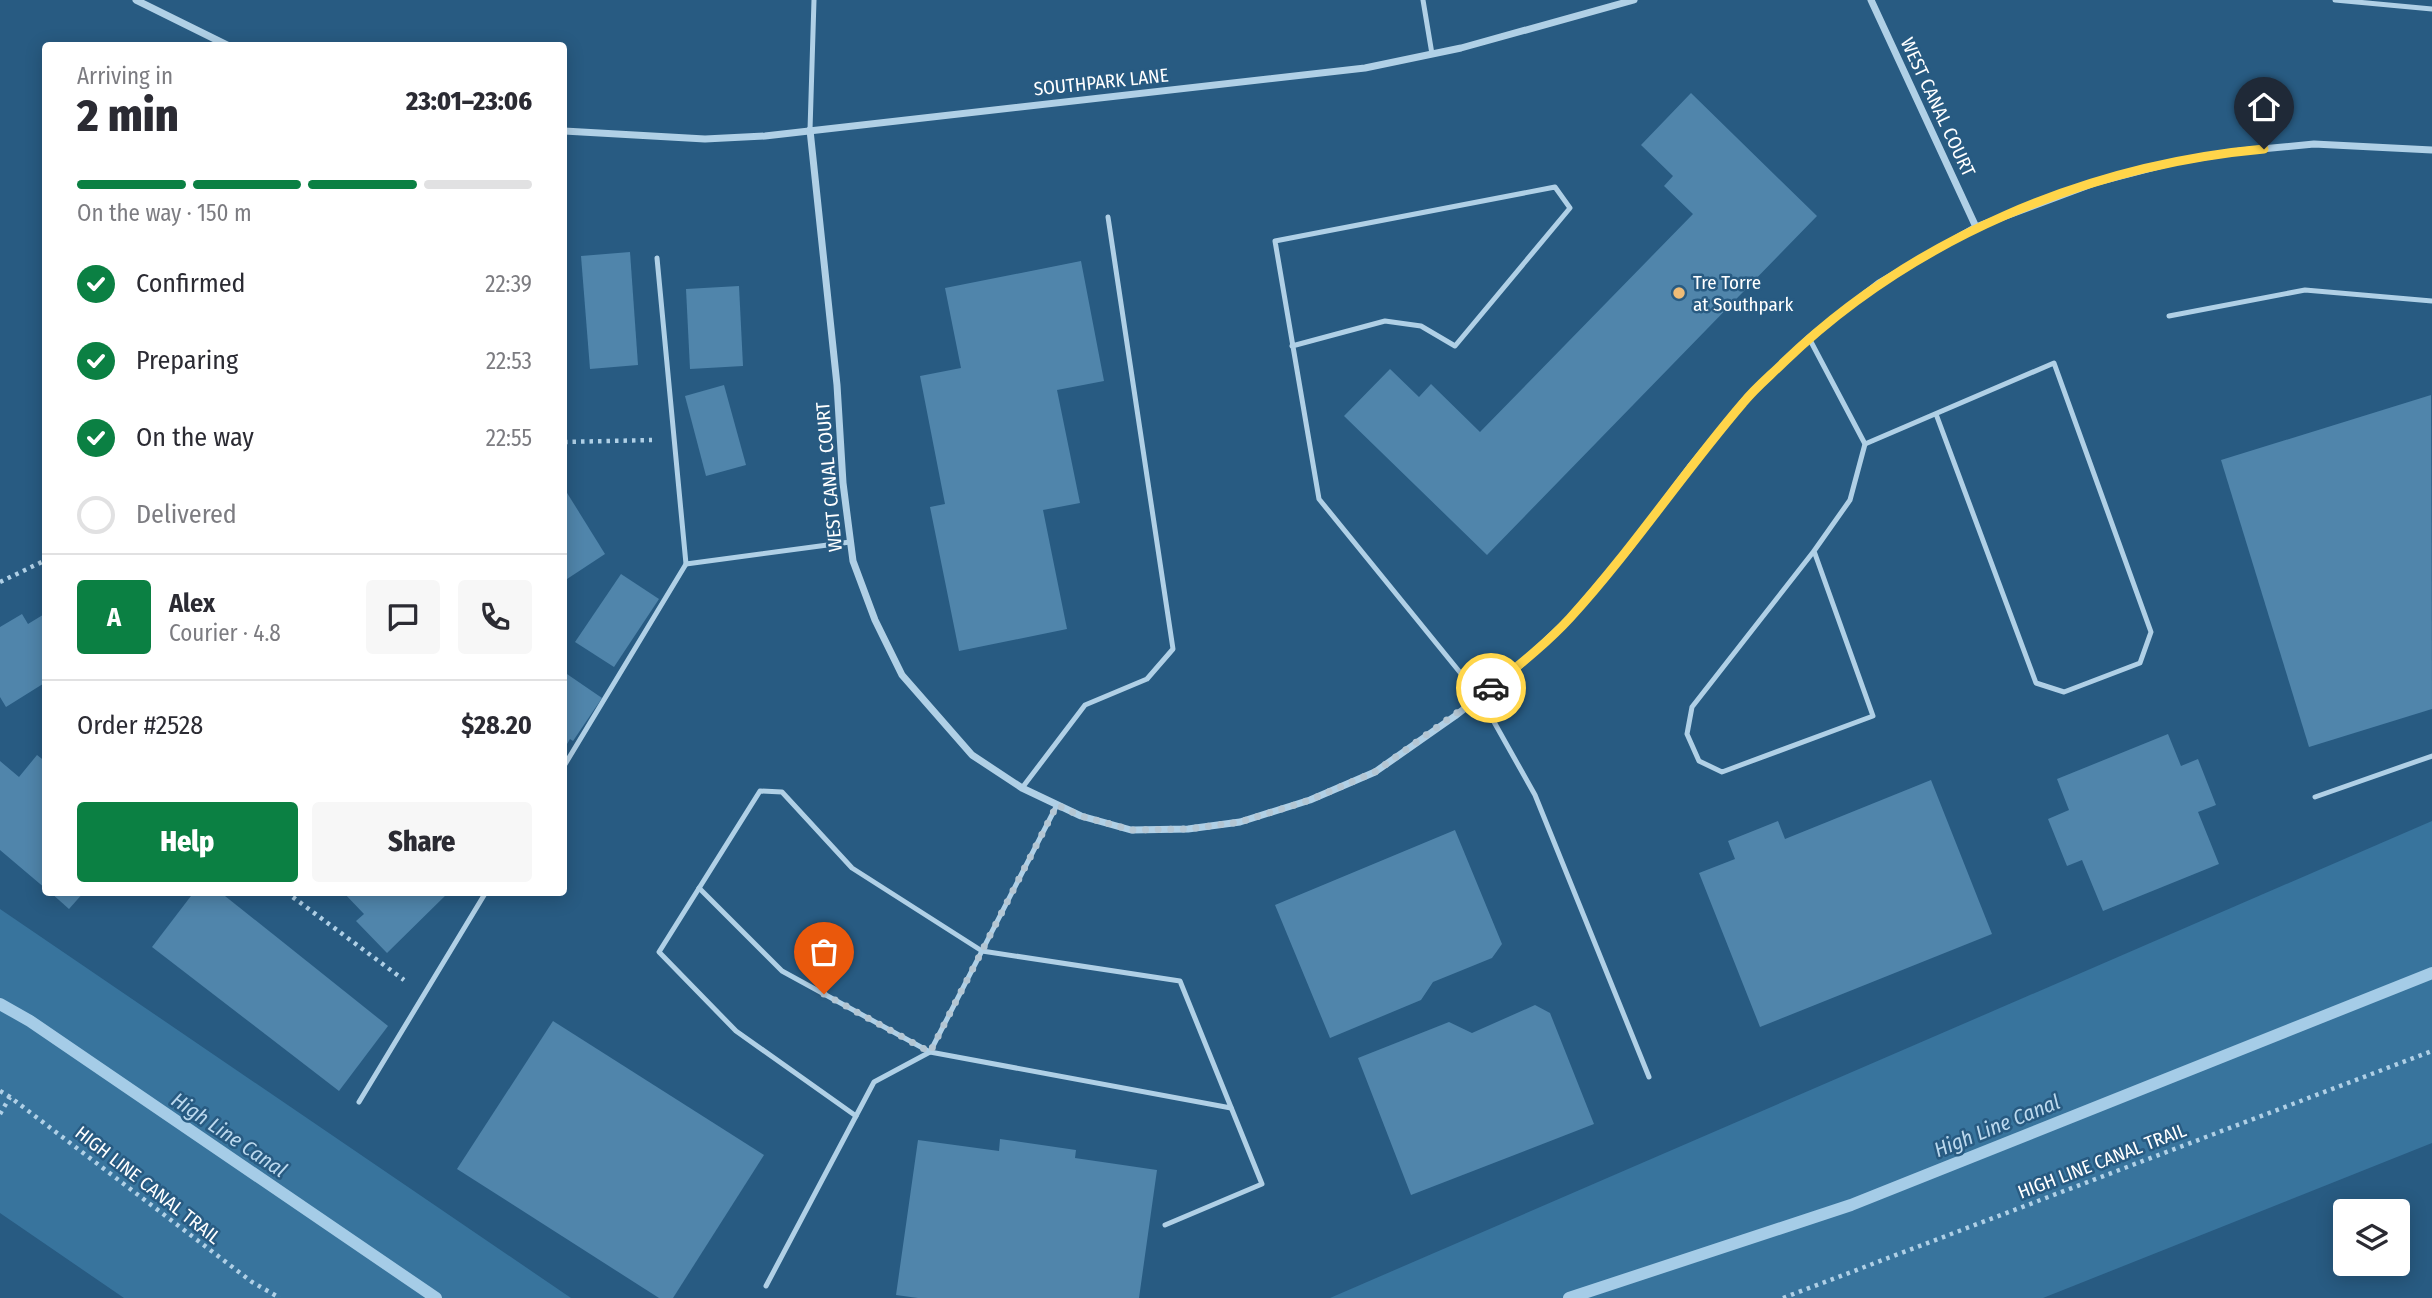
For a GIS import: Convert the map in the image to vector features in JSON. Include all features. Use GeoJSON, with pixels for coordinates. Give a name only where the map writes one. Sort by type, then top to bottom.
{"type":"FeatureCollection","features":[{"type":"Feature","properties":{"kind":"street"},"geometry":{"type":"LineString","coordinates":[[136,0],[221,42]]}},
{"type":"Feature","properties":{"kind":"street","name":"SOUTHPARK LANE"},"geometry":{"type":"LineString","coordinates":[[567,131],[705,139],[765,136],[1365,68],[1575,18],[1634,0]]}},
{"type":"Feature","properties":{"kind":"street","name":"WEST CANAL COURT"},"geometry":{"type":"LineString","coordinates":[[1871,0],[1976,227]]}},
{"type":"Feature","properties":{"kind":"street","name":"WEST CANAL COURT"},"geometry":{"type":"LineString","coordinates":[[810,130],[853,561],[902,675],[972,755],[1022,789],[1081,816],[1132,830],[1188,829],[1240,822],[1310,800],[1375,772],[1480,697],[1518,667],[1569,619],[1628,550],[1690,467],[1745,400],[1809,338],[1879,283],[1976,227],[2097,182],[2174,162],[2240,151],[2314,144],[2432,150]]}},
{"type":"Feature","properties":{"kind":"lane"},"geometry":{"type":"LineString","coordinates":[[810,130],[814,0]]}},
{"type":"Feature","properties":{"kind":"lane"},"geometry":{"type":"LineString","coordinates":[[1423,0],[1432,54]]}},
{"type":"Feature","properties":{"kind":"lane"},"geometry":{"type":"LineString","coordinates":[[2335,0],[2432,9]]}},
{"type":"Feature","properties":{"kind":"lane"},"geometry":{"type":"LineString","coordinates":[[1292,346],[1385,321],[1421,326],[1455,346],[1570,208],[1555,187],[1275,241],[1292,346],[1319,499],[1480,697],[1535,795],[1649,1077]]}},
{"type":"Feature","properties":{"kind":"lane"},"geometry":{"type":"LineString","coordinates":[[1022,789],[1085,705],[1147,679],[1173,649],[1108,217]]}},
{"type":"Feature","properties":{"kind":"lane"},"geometry":{"type":"LineString","coordinates":[[567,761],[685,564],[657,258]]}},
{"type":"Feature","properties":{"kind":"lane"},"geometry":{"type":"LineString","coordinates":[[2169,316],[2305,290],[2432,301]]}},
{"type":"Feature","properties":{"kind":"lane"},"geometry":{"type":"LineString","coordinates":[[1809,338],[1865,444],[1850,499],[1814,551],[1692,707],[1687,734],[1699,761],[1722,772],[1873,716],[1814,551]]}},
{"type":"Feature","properties":{"kind":"lane"},"geometry":{"type":"LineString","coordinates":[[1865,444],[2054,363],[2151,632],[2140,663],[2064,692],[2036,683],[1936,414]]}},
{"type":"Feature","properties":{"kind":"lane"},"geometry":{"type":"LineString","coordinates":[[685,564],[850,542]]}},
{"type":"Feature","properties":{"kind":"lane"},"geometry":{"type":"LineString","coordinates":[[2315,797],[2432,756]]}},
{"type":"Feature","properties":{"kind":"lane"},"geometry":{"type":"LineString","coordinates":[[856,1116],[736,1031],[659,952],[760,791],[782,792],[852,867],[982,951],[1180,981],[1262,1184],[1165,1225]]}},
{"type":"Feature","properties":{"kind":"lane"},"geometry":{"type":"LineString","coordinates":[[766,1286],[874,1082],[930,1052],[1057,805]]}},
{"type":"Feature","properties":{"kind":"lane"},"geometry":{"type":"LineString","coordinates":[[699,888],[782,971],[930,1052],[1231,1108]]}},
{"type":"Feature","properties":{"kind":"lane"},"geometry":{"type":"LineString","coordinates":[[359,1102],[484,896]]}},
{"type":"Feature","properties":{"kind":"path"},"geometry":{"type":"LineString","coordinates":[[567,442],[674,440]]}},
{"type":"Feature","properties":{"kind":"path"},"geometry":{"type":"LineString","coordinates":[[0,582],[42,562]]}},
{"type":"Feature","properties":{"kind":"path"},"geometry":{"type":"LineString","coordinates":[[291,896],[424,994]]}},
{"type":"Feature","properties":{"kind":"path","name":"HIGH LINE CANAL TRAIL"},"geometry":{"type":"LineString","coordinates":[[1783,1298],[2432,1051]]}},
{"type":"Feature","properties":{"kind":"path","name":"HIGH LINE CANAL TRAIL"},"geometry":{"type":"LineString","coordinates":[[0,1091],[252,1282],[280,1298]]}},
{"type":"Feature","properties":{"kind":"path"},"geometry":{"type":"LineString","coordinates":[[0,1114],[10,1097]]}},
{"type":"Feature","properties":{"kind":"shaded area"},"geometry":{"type":"Polygon","coordinates":[[[2432,821],[2432,1143],[2043,1298],[1330,1298],[2432,821]]]}},
{"type":"Feature","properties":{"kind":"shaded area"},"geometry":{"type":"Polygon","coordinates":[[[0,909],[571,1298],[124,1298],[0,1213],[0,909]]]}},
{"type":"Feature","properties":{"kind":"building","name":"Tre Torre at Southpark"},"geometry":{"type":"Polygon","coordinates":[[[1691,93],[1817,216],[1487,555],[1344,416],[1390,369],[1419,397],[1431,384],[1480,432],[1693,214],[1664,186],[1673,176],[1641,145],[1691,93]]]}},
{"type":"Feature","properties":{"kind":"building"},"geometry":{"type":"Polygon","coordinates":[[[630,252],[638,365],[590,369],[581,256],[630,252]]]}},
{"type":"Feature","properties":{"kind":"building"},"geometry":{"type":"Polygon","coordinates":[[[1081,261],[1104,381],[1057,390],[1080,503],[1043,510],[1067,629],[959,651],[930,507],[945,504],[920,376],[961,368],[945,288],[1081,261]]]}},
{"type":"Feature","properties":{"kind":"building"},"geometry":{"type":"Polygon","coordinates":[[[739,286],[743,366],[690,369],[686,289],[739,286]]]}},
{"type":"Feature","properties":{"kind":"building"},"geometry":{"type":"Polygon","coordinates":[[[724,385],[746,465],[706,476],[685,396],[724,385]]]}},
{"type":"Feature","properties":{"kind":"building"},"geometry":{"type":"Polygon","coordinates":[[[2431,395],[2432,709],[2309,747],[2221,460],[2431,395]]]}},
{"type":"Feature","properties":{"kind":"building"},"geometry":{"type":"Polygon","coordinates":[[[567,493],[605,554],[567,579],[567,493]]]}},
{"type":"Feature","properties":{"kind":"building"},"geometry":{"type":"Polygon","coordinates":[[[621,574],[659,599],[614,667],[575,642],[621,574]]]}},
{"type":"Feature","properties":{"kind":"building"},"geometry":{"type":"Polygon","coordinates":[[[22,614],[28,624],[42,615],[42,684],[6,707],[0,697],[0,627],[22,614]]]}},
{"type":"Feature","properties":{"kind":"building"},"geometry":{"type":"Polygon","coordinates":[[[567,674],[602,698],[573,741],[570,739],[567,744],[567,674]]]}},
{"type":"Feature","properties":{"kind":"building"},"geometry":{"type":"Polygon","coordinates":[[[2168,734],[2181,766],[2198,759],[2216,805],[2198,812],[2219,864],[2103,911],[2082,860],[2067,866],[2048,819],[2069,810],[2057,779],[2168,734]]]}},
{"type":"Feature","properties":{"kind":"building"},"geometry":{"type":"Polygon","coordinates":[[[37,755],[42,759],[42,886],[0,850],[0,761],[19,777],[37,755]]]}},
{"type":"Feature","properties":{"kind":"building"},"geometry":{"type":"Polygon","coordinates":[[[1931,780],[1992,934],[1760,1027],[1699,873],[1735,859],[1728,841],[1778,821],[1785,839],[1931,780]]]}},
{"type":"Feature","properties":{"kind":"building"},"geometry":{"type":"Polygon","coordinates":[[[1455,830],[1502,944],[1492,958],[1433,982],[1421,1000],[1330,1038],[1275,905],[1455,830]]]}},
{"type":"Feature","properties":{"kind":"building"},"geometry":{"type":"Polygon","coordinates":[[[54,896],[80,896],[69,909],[54,896]]]}},
{"type":"Feature","properties":{"kind":"building"},"geometry":{"type":"Polygon","coordinates":[[[191,896],[225,896],[388,1026],[339,1091],[152,947],[191,896]]]}},
{"type":"Feature","properties":{"kind":"building"},"geometry":{"type":"Polygon","coordinates":[[[347,896],[445,896],[387,953],[356,921],[364,914],[347,896]]]}},
{"type":"Feature","properties":{"kind":"building"},"geometry":{"type":"Polygon","coordinates":[[[1535,1005],[1550,1013],[1594,1124],[1411,1195],[1358,1058],[1449,1022],[1472,1033],[1535,1005]]]}},
{"type":"Feature","properties":{"kind":"building"},"geometry":{"type":"Polygon","coordinates":[[[553,1021],[764,1155],[673,1298],[659,1298],[457,1169],[553,1021]]]}},
{"type":"Feature","properties":{"kind":"building"},"geometry":{"type":"Polygon","coordinates":[[[1000,1139],[1076,1150],[1075,1158],[1157,1170],[1139,1298],[918,1298],[896,1295],[918,1140],[999,1151],[1000,1139]]]}},
{"type":"Feature","properties":{"kind":"waterway","name":"High Line Canal"},"geometry":{"type":"LineString","coordinates":[[1569,1298],[1851,1205],[2432,973]]}},
{"type":"Feature","properties":{"kind":"waterway","name":"High Line Canal"},"geometry":{"type":"LineString","coordinates":[[0,1004],[30,1021],[436,1298]]}},
{"type":"Feature","properties":{"kind":"way so far"},"geometry":{"type":"LineString","coordinates":[[824,994],[930,1052],[1057,805],[1081,816],[1132,830],[1188,829],[1240,822],[1310,800],[1375,772],[1491,688]]}},
{"type":"Feature","properties":{"kind":"place","name":"Tre Torre at Southpark"},"geometry":{"type":"Point","coordinates":[1679,293]}},
{"type":"Feature","properties":{"kind":"route"},"geometry":{"type":"LineString","coordinates":[[1491,688],[1518,667],[1569,619],[1628,550],[1690,467],[1745,400],[1809,338],[1879,283],[1976,227],[2076,189],[2174,162],[2264,149]]}}]}
